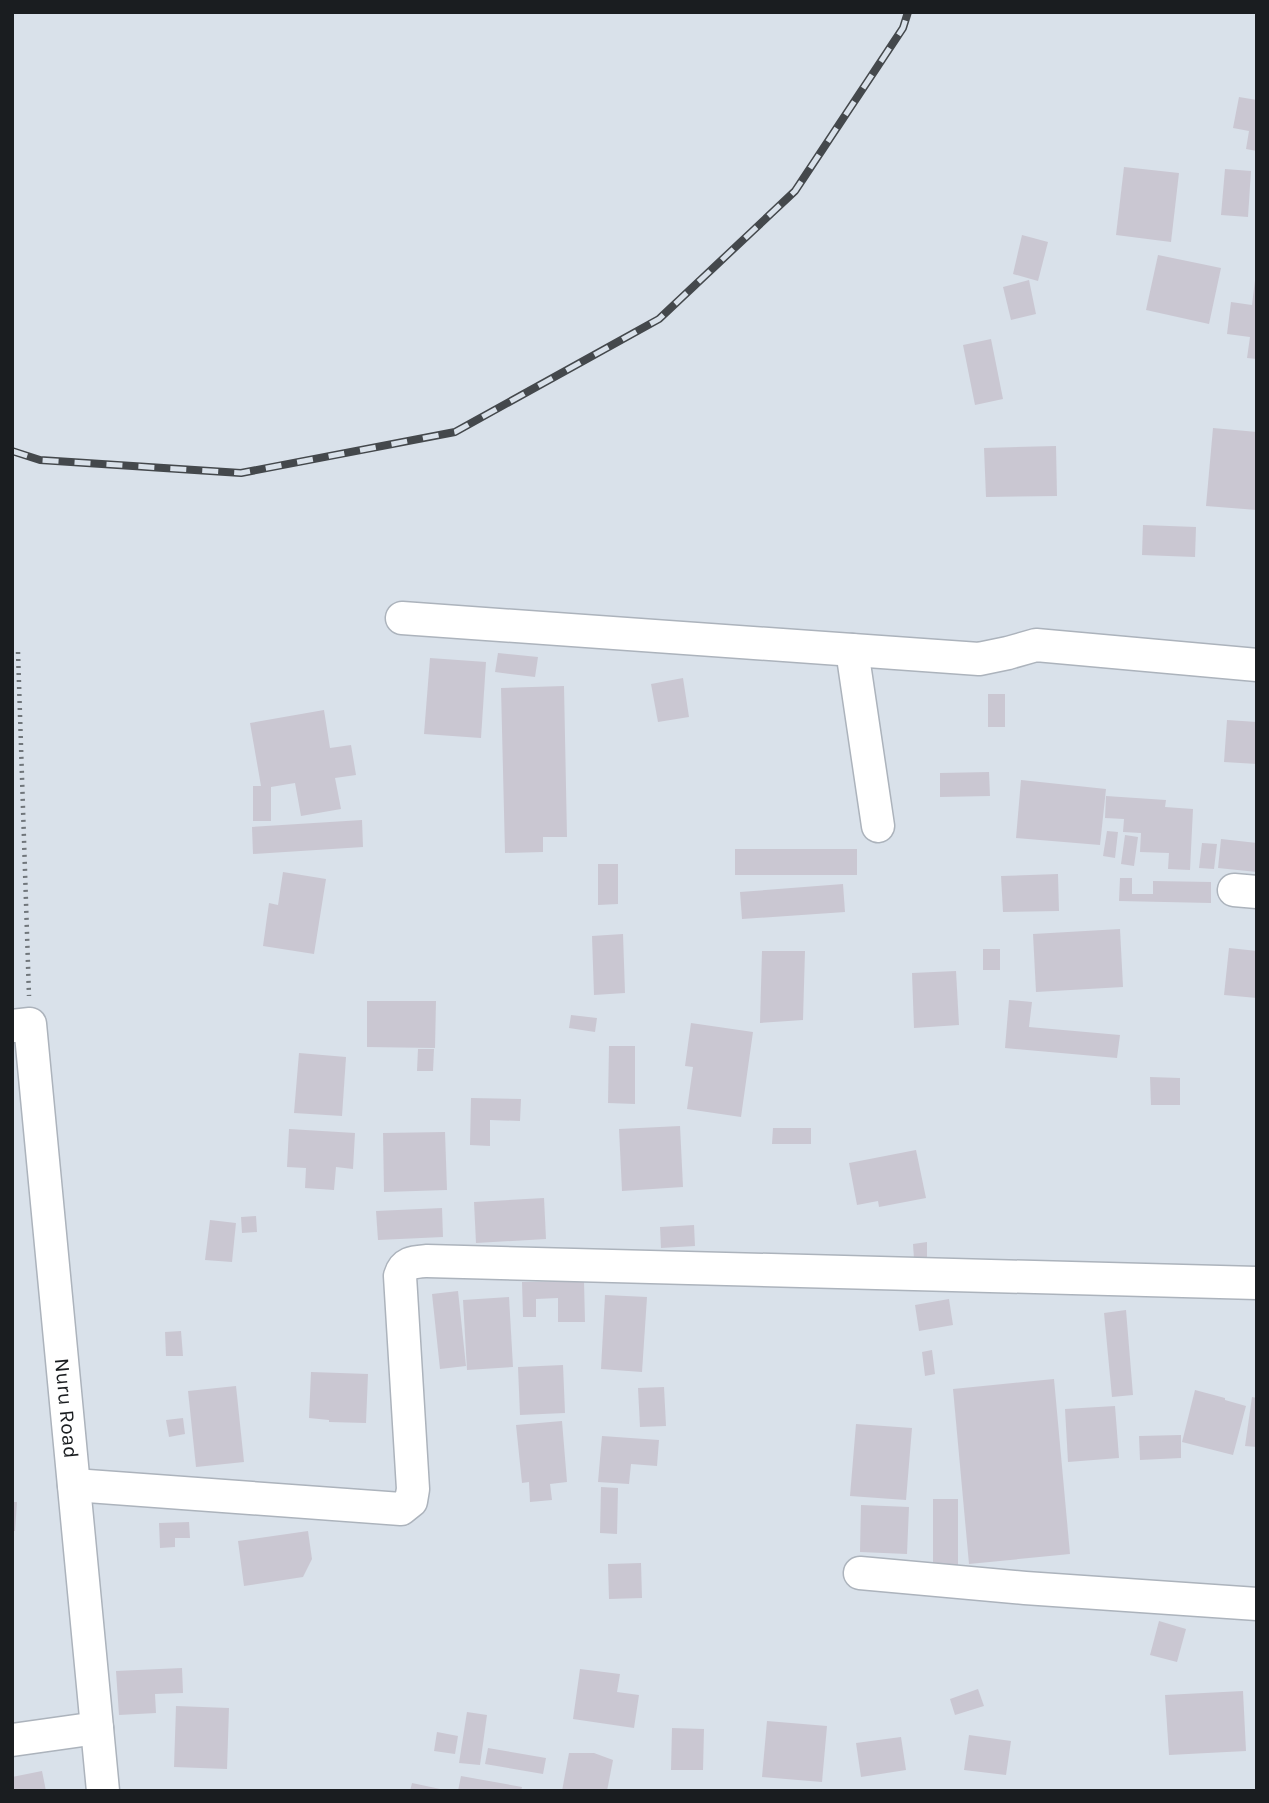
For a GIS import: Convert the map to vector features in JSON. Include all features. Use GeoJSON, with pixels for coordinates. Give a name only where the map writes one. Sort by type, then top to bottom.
{"type":"FeatureCollection","features":[{"type":"Feature","properties":{"kind":"street"},"geometry":{"type":"LineString","coordinates":[[402,618],[979,659],[1037,645],[1257,665]]}},
{"type":"Feature","properties":{"kind":"street"},"geometry":{"type":"LineString","coordinates":[[852,650],[878,826]]}},
{"type":"Feature","properties":{"kind":"street","name":"Nuru Road"},"geometry":{"type":"LineString","coordinates":[[21,1025],[74,1485],[103,1791]]}},
{"type":"Feature","properties":{"kind":"street"},"geometry":{"type":"LineString","coordinates":[[74,1485],[401,1509],[411,1501],[413,1489],[400,1276],[402,1268],[410,1263],[427,1261],[1257,1283]]}},
{"type":"Feature","properties":{"kind":"street"},"geometry":{"type":"LineString","coordinates":[[860,1573],[1025,1588],[1257,1604]]}},
{"type":"Feature","properties":{"kind":"street"},"geometry":{"type":"LineString","coordinates":[[12,1740],[97,1728]]}},
{"type":"Feature","properties":{"kind":"path"},"geometry":{"type":"LineString","coordinates":[[18,652],[21,1025]]}},
{"type":"Feature","properties":{"kind":"building"},"geometry":{"type":"Polygon","coordinates":[[[1239,97],[1257,100],[1257,151],[1246,149],[1249,131],[1233,128],[1239,97]]]}},
{"type":"Feature","properties":{"kind":"building"},"geometry":{"type":"Polygon","coordinates":[[[1124,167],[1179,173],[1171,242],[1116,235],[1124,167]]]}},
{"type":"Feature","properties":{"kind":"building"},"geometry":{"type":"Polygon","coordinates":[[[1225,169],[1251,171],[1248,217],[1221,215],[1225,169]]]}},
{"type":"Feature","properties":{"kind":"building"},"geometry":{"type":"Polygon","coordinates":[[[1022,235],[1048,242],[1038,281],[1013,274],[1022,235]]]}},
{"type":"Feature","properties":{"kind":"building"},"geometry":{"type":"Polygon","coordinates":[[[1158,255],[1221,268],[1209,324],[1146,310],[1158,255]]]}},
{"type":"Feature","properties":{"kind":"building"},"geometry":{"type":"Polygon","coordinates":[[[1029,280],[1036,314],[1011,320],[1003,287],[1029,280]]]}},
{"type":"Feature","properties":{"kind":"building"},"geometry":{"type":"Polygon","coordinates":[[[1255,280],[1257,359],[1247,358],[1250,337],[1227,334],[1231,302],[1252,305],[1255,280]]]}},
{"type":"Feature","properties":{"kind":"building"},"geometry":{"type":"Polygon","coordinates":[[[991,339],[1003,399],[975,405],[963,345],[991,339]]]}},
{"type":"Feature","properties":{"kind":"building"},"geometry":{"type":"Polygon","coordinates":[[[1213,428],[1257,432],[1257,510],[1206,506],[1213,428]]]}},
{"type":"Feature","properties":{"kind":"building"},"geometry":{"type":"Polygon","coordinates":[[[1056,446],[1057,496],[986,497],[984,448],[1056,446]]]}},
{"type":"Feature","properties":{"kind":"building"},"geometry":{"type":"Polygon","coordinates":[[[1143,525],[1196,527],[1195,557],[1142,555],[1143,525]]]}},
{"type":"Feature","properties":{"kind":"building"},"geometry":{"type":"Polygon","coordinates":[[[498,653],[538,657],[535,677],[495,672],[498,653]]]}},
{"type":"Feature","properties":{"kind":"building"},"geometry":{"type":"Polygon","coordinates":[[[430,658],[486,662],[481,738],[424,734],[430,658]]]}},
{"type":"Feature","properties":{"kind":"building"},"geometry":{"type":"Polygon","coordinates":[[[683,678],[689,717],[658,722],[651,684],[683,678]]]}},
{"type":"Feature","properties":{"kind":"building"},"geometry":{"type":"Polygon","coordinates":[[[564,686],[567,837],[543,837],[543,852],[505,853],[501,688],[564,686]]]}},
{"type":"Feature","properties":{"kind":"building"},"geometry":{"type":"Polygon","coordinates":[[[988,694],[1005,694],[1005,727],[988,727],[988,694]]]}},
{"type":"Feature","properties":{"kind":"building"},"geometry":{"type":"Polygon","coordinates":[[[324,710],[330,748],[351,745],[356,775],[335,778],[341,809],[301,816],[295,783],[271,787],[271,821],[253,821],[253,786],[261,786],[250,723],[324,710]]]}},
{"type":"Feature","properties":{"kind":"building"},"geometry":{"type":"Polygon","coordinates":[[[1227,720],[1257,722],[1257,764],[1224,762],[1227,720]]]}},
{"type":"Feature","properties":{"kind":"building"},"geometry":{"type":"Polygon","coordinates":[[[989,772],[990,796],[940,797],[940,773],[989,772]]]}},
{"type":"Feature","properties":{"kind":"building"},"geometry":{"type":"Polygon","coordinates":[[[1021,780],[1106,789],[1100,845],[1016,838],[1021,780]]]}},
{"type":"Feature","properties":{"kind":"building"},"geometry":{"type":"Polygon","coordinates":[[[1106,796],[1166,800],[1165,807],[1193,809],[1190,870],[1168,869],[1169,853],[1140,852],[1141,833],[1123,832],[1124,819],[1105,818],[1106,796]]]}},
{"type":"Feature","properties":{"kind":"building"},"geometry":{"type":"Polygon","coordinates":[[[362,820],[363,847],[253,854],[252,827],[362,820]]]}},
{"type":"Feature","properties":{"kind":"building"},"geometry":{"type":"Polygon","coordinates":[[[1107,831],[1118,832],[1115,858],[1103,856],[1107,831]]]}},
{"type":"Feature","properties":{"kind":"building"},"geometry":{"type":"Polygon","coordinates":[[[1125,835],[1138,837],[1134,866],[1121,864],[1125,835]]]}},
{"type":"Feature","properties":{"kind":"building"},"geometry":{"type":"Polygon","coordinates":[[[1221,839],[1257,843],[1257,872],[1218,868],[1221,839]]]}},
{"type":"Feature","properties":{"kind":"building"},"geometry":{"type":"Polygon","coordinates":[[[1202,843],[1217,844],[1214,869],[1199,868],[1202,843]]]}},
{"type":"Feature","properties":{"kind":"building"},"geometry":{"type":"Polygon","coordinates":[[[735,849],[857,849],[857,875],[735,875],[735,849]]]}},
{"type":"Feature","properties":{"kind":"building"},"geometry":{"type":"Polygon","coordinates":[[[598,864],[618,864],[618,904],[598,905],[598,864]]]}},
{"type":"Feature","properties":{"kind":"building"},"geometry":{"type":"Polygon","coordinates":[[[283,872],[326,879],[314,954],[263,946],[269,903],[278,905],[283,872]]]}},
{"type":"Feature","properties":{"kind":"building"},"geometry":{"type":"Polygon","coordinates":[[[1058,874],[1059,911],[1003,912],[1001,876],[1058,874]]]}},
{"type":"Feature","properties":{"kind":"building"},"geometry":{"type":"Polygon","coordinates":[[[1120,878],[1132,878],[1132,894],[1153,894],[1153,881],[1211,882],[1211,903],[1119,901],[1120,878]]]}},
{"type":"Feature","properties":{"kind":"building"},"geometry":{"type":"Polygon","coordinates":[[[843,884],[845,912],[742,919],[740,892],[843,884]]]}},
{"type":"Feature","properties":{"kind":"building"},"geometry":{"type":"Polygon","coordinates":[[[1120,929],[1123,987],[1036,992],[1033,934],[1120,929]]]}},
{"type":"Feature","properties":{"kind":"building"},"geometry":{"type":"Polygon","coordinates":[[[623,934],[625,993],[594,995],[592,936],[623,934]]]}},
{"type":"Feature","properties":{"kind":"building"},"geometry":{"type":"Polygon","coordinates":[[[1229,948],[1257,951],[1257,998],[1224,995],[1229,948]]]}},
{"type":"Feature","properties":{"kind":"building"},"geometry":{"type":"Polygon","coordinates":[[[983,949],[1000,949],[1000,970],[983,970],[983,949]]]}},
{"type":"Feature","properties":{"kind":"building"},"geometry":{"type":"Polygon","coordinates":[[[762,951],[805,951],[803,1020],[760,1023],[762,951]]]}},
{"type":"Feature","properties":{"kind":"building"},"geometry":{"type":"Polygon","coordinates":[[[956,971],[959,1025],[914,1028],[912,973],[956,971]]]}},
{"type":"Feature","properties":{"kind":"building"},"geometry":{"type":"Polygon","coordinates":[[[1009,1000],[1032,1002],[1029,1027],[1120,1035],[1117,1058],[1005,1048],[1009,1000]]]}},
{"type":"Feature","properties":{"kind":"building"},"geometry":{"type":"Polygon","coordinates":[[[367,1001],[436,1001],[435,1048],[367,1047],[367,1001]]]}},
{"type":"Feature","properties":{"kind":"building"},"geometry":{"type":"Polygon","coordinates":[[[571,1015],[597,1018],[595,1032],[569,1028],[571,1015]]]}},
{"type":"Feature","properties":{"kind":"building"},"geometry":{"type":"Polygon","coordinates":[[[691,1023],[753,1032],[741,1117],[687,1109],[693,1067],[685,1066],[691,1023]]]}},
{"type":"Feature","properties":{"kind":"building"},"geometry":{"type":"Polygon","coordinates":[[[609,1046],[635,1046],[635,1104],[608,1103],[609,1046]]]}},
{"type":"Feature","properties":{"kind":"building"},"geometry":{"type":"Polygon","coordinates":[[[418,1049],[434,1049],[433,1071],[417,1071],[418,1049]]]}},
{"type":"Feature","properties":{"kind":"building"},"geometry":{"type":"Polygon","coordinates":[[[299,1053],[346,1057],[342,1116],[294,1113],[299,1053]]]}},
{"type":"Feature","properties":{"kind":"building"},"geometry":{"type":"Polygon","coordinates":[[[1150,1077],[1180,1078],[1180,1105],[1151,1105],[1150,1077]]]}},
{"type":"Feature","properties":{"kind":"building"},"geometry":{"type":"Polygon","coordinates":[[[471,1098],[521,1099],[520,1121],[490,1120],[490,1146],[470,1145],[471,1098]]]}},
{"type":"Feature","properties":{"kind":"building"},"geometry":{"type":"Polygon","coordinates":[[[680,1126],[683,1187],[622,1191],[619,1129],[680,1126]]]}},
{"type":"Feature","properties":{"kind":"building"},"geometry":{"type":"Polygon","coordinates":[[[773,1128],[811,1128],[811,1144],[772,1144],[773,1128]]]}},
{"type":"Feature","properties":{"kind":"building"},"geometry":{"type":"Polygon","coordinates":[[[289,1129],[355,1133],[353,1169],[336,1167],[334,1190],[305,1188],[306,1168],[287,1167],[289,1129]]]}},
{"type":"Feature","properties":{"kind":"building"},"geometry":{"type":"Polygon","coordinates":[[[445,1132],[447,1190],[384,1192],[383,1133],[445,1132]]]}},
{"type":"Feature","properties":{"kind":"building"},"geometry":{"type":"Polygon","coordinates":[[[916,1150],[926,1198],[879,1207],[878,1201],[857,1205],[849,1163],[916,1150]]]}},
{"type":"Feature","properties":{"kind":"building"},"geometry":{"type":"Polygon","coordinates":[[[544,1198],[546,1239],[476,1243],[474,1202],[544,1198]]]}},
{"type":"Feature","properties":{"kind":"building"},"geometry":{"type":"Polygon","coordinates":[[[442,1208],[443,1237],[378,1240],[376,1211],[442,1208]]]}},
{"type":"Feature","properties":{"kind":"building"},"geometry":{"type":"Polygon","coordinates":[[[256,1216],[257,1232],[242,1233],[241,1217],[256,1216]]]}},
{"type":"Feature","properties":{"kind":"building"},"geometry":{"type":"Polygon","coordinates":[[[210,1220],[236,1223],[232,1262],[205,1260],[210,1220]]]}},
{"type":"Feature","properties":{"kind":"building"},"geometry":{"type":"Polygon","coordinates":[[[694,1225],[695,1246],[661,1248],[660,1227],[694,1225]]]}},
{"type":"Feature","properties":{"kind":"building"},"geometry":{"type":"Polygon","coordinates":[[[927,1242],[927,1258],[914,1259],[913,1244],[927,1242]]]}},
{"type":"Feature","properties":{"kind":"building"},"geometry":{"type":"Polygon","coordinates":[[[584,1281],[585,1322],[558,1322],[558,1298],[536,1299],[536,1317],[523,1317],[522,1282],[584,1281]]]}},
{"type":"Feature","properties":{"kind":"building"},"geometry":{"type":"Polygon","coordinates":[[[458,1291],[466,1366],[440,1369],[432,1294],[458,1291]]]}},
{"type":"Feature","properties":{"kind":"building"},"geometry":{"type":"Polygon","coordinates":[[[605,1295],[647,1297],[642,1372],[601,1369],[605,1295]]]}},
{"type":"Feature","properties":{"kind":"building"},"geometry":{"type":"Polygon","coordinates":[[[509,1297],[513,1367],[467,1370],[463,1300],[509,1297]]]}},
{"type":"Feature","properties":{"kind":"building"},"geometry":{"type":"Polygon","coordinates":[[[949,1299],[953,1325],[919,1331],[915,1305],[949,1299]]]}},
{"type":"Feature","properties":{"kind":"building"},"geometry":{"type":"Polygon","coordinates":[[[1126,1310],[1133,1395],[1112,1397],[1104,1313],[1126,1310]]]}},
{"type":"Feature","properties":{"kind":"building"},"geometry":{"type":"Polygon","coordinates":[[[181,1331],[183,1356],[166,1356],[165,1332],[181,1331]]]}},
{"type":"Feature","properties":{"kind":"building"},"geometry":{"type":"Polygon","coordinates":[[[932,1350],[935,1374],[925,1376],[922,1352],[932,1350]]]}},
{"type":"Feature","properties":{"kind":"building"},"geometry":{"type":"Polygon","coordinates":[[[563,1365],[565,1413],[520,1415],[518,1367],[563,1365]]]}},
{"type":"Feature","properties":{"kind":"building"},"geometry":{"type":"Polygon","coordinates":[[[311,1372],[368,1374],[366,1423],[329,1422],[309,1418],[311,1372]]]}},
{"type":"Feature","properties":{"kind":"building"},"geometry":{"type":"Polygon","coordinates":[[[1054,1379],[1070,1554],[969,1564],[953,1389],[1054,1379]]]}},
{"type":"Feature","properties":{"kind":"building"},"geometry":{"type":"Polygon","coordinates":[[[236,1386],[244,1462],[196,1467],[188,1391],[236,1386]]]}},
{"type":"Feature","properties":{"kind":"building"},"geometry":{"type":"Polygon","coordinates":[[[664,1387],[666,1426],[640,1427],[638,1388],[664,1387]]]}},
{"type":"Feature","properties":{"kind":"building"},"geometry":{"type":"Polygon","coordinates":[[[1195,1390],[1246,1406],[1233,1455],[1182,1442],[1195,1390]]]}},
{"type":"Feature","properties":{"kind":"building"},"geometry":{"type":"Polygon","coordinates":[[[1252,1397],[1257,1398],[1257,1447],[1245,1446],[1252,1397]]]}},
{"type":"Feature","properties":{"kind":"building"},"geometry":{"type":"Polygon","coordinates":[[[1115,1406],[1119,1458],[1068,1462],[1065,1409],[1115,1406]]]}},
{"type":"Feature","properties":{"kind":"building"},"geometry":{"type":"Polygon","coordinates":[[[183,1418],[185,1434],[169,1437],[166,1420],[183,1418]]]}},
{"type":"Feature","properties":{"kind":"building"},"geometry":{"type":"Polygon","coordinates":[[[562,1421],[567,1482],[550,1484],[552,1500],[530,1502],[529,1482],[522,1483],[516,1425],[562,1421]]]}},
{"type":"Feature","properties":{"kind":"building"},"geometry":{"type":"Polygon","coordinates":[[[856,1424],[912,1428],[906,1500],[850,1496],[856,1424]]]}},
{"type":"Feature","properties":{"kind":"building"},"geometry":{"type":"Polygon","coordinates":[[[1181,1435],[1181,1458],[1140,1460],[1139,1436],[1181,1435]]]}},
{"type":"Feature","properties":{"kind":"building"},"geometry":{"type":"Polygon","coordinates":[[[602,1436],[659,1440],[657,1466],[631,1464],[629,1484],[598,1482],[602,1436]]]}},
{"type":"Feature","properties":{"kind":"building"},"geometry":{"type":"Polygon","coordinates":[[[601,1487],[618,1488],[617,1534],[600,1533],[601,1487]]]}},
{"type":"Feature","properties":{"kind":"building"},"geometry":{"type":"Polygon","coordinates":[[[933,1499],[958,1499],[958,1576],[933,1576],[933,1499]]]}},
{"type":"Feature","properties":{"kind":"building"},"geometry":{"type":"Polygon","coordinates":[[[12,1502],[17,1502],[15,1531],[12,1531],[12,1502]]]}},
{"type":"Feature","properties":{"kind":"building"},"geometry":{"type":"Polygon","coordinates":[[[861,1505],[909,1507],[907,1554],[860,1552],[861,1505]]]}},
{"type":"Feature","properties":{"kind":"building"},"geometry":{"type":"Polygon","coordinates":[[[189,1522],[190,1538],[175,1538],[175,1547],[160,1548],[159,1523],[189,1522]]]}},
{"type":"Feature","properties":{"kind":"building"},"geometry":{"type":"Polygon","coordinates":[[[308,1531],[312,1559],[303,1577],[244,1586],[238,1541],[308,1531]]]}},
{"type":"Feature","properties":{"kind":"building"},"geometry":{"type":"Polygon","coordinates":[[[641,1563],[642,1598],[609,1599],[608,1564],[641,1563]]]}},
{"type":"Feature","properties":{"kind":"building"},"geometry":{"type":"Polygon","coordinates":[[[1159,1621],[1186,1629],[1177,1662],[1150,1655],[1159,1621]]]}},
{"type":"Feature","properties":{"kind":"building"},"geometry":{"type":"Polygon","coordinates":[[[182,1668],[183,1693],[155,1694],[156,1713],[119,1715],[116,1671],[182,1668]]]}},
{"type":"Feature","properties":{"kind":"building"},"geometry":{"type":"Polygon","coordinates":[[[580,1669],[620,1674],[617,1692],[639,1695],[634,1728],[573,1719],[580,1669]]]}},
{"type":"Feature","properties":{"kind":"building"},"geometry":{"type":"Polygon","coordinates":[[[978,1689],[984,1706],[955,1715],[950,1699],[978,1689]]]}},
{"type":"Feature","properties":{"kind":"building"},"geometry":{"type":"Polygon","coordinates":[[[1243,1691],[1246,1751],[1169,1755],[1165,1695],[1243,1691]]]}},
{"type":"Feature","properties":{"kind":"building"},"geometry":{"type":"Polygon","coordinates":[[[176,1706],[229,1708],[227,1769],[174,1767],[176,1706]]]}},
{"type":"Feature","properties":{"kind":"building"},"geometry":{"type":"Polygon","coordinates":[[[467,1712],[487,1715],[480,1765],[459,1763],[467,1712]]]}},
{"type":"Feature","properties":{"kind":"building"},"geometry":{"type":"Polygon","coordinates":[[[767,1721],[827,1726],[822,1782],[762,1777],[767,1721]]]}},
{"type":"Feature","properties":{"kind":"building"},"geometry":{"type":"Polygon","coordinates":[[[672,1728],[704,1729],[703,1770],[671,1770],[672,1728]]]}},
{"type":"Feature","properties":{"kind":"building"},"geometry":{"type":"Polygon","coordinates":[[[437,1732],[458,1736],[455,1754],[434,1751],[437,1732]]]}},
{"type":"Feature","properties":{"kind":"building"},"geometry":{"type":"Polygon","coordinates":[[[969,1735],[1011,1741],[1006,1775],[964,1770],[969,1735]]]}},
{"type":"Feature","properties":{"kind":"building"},"geometry":{"type":"Polygon","coordinates":[[[901,1737],[906,1770],[861,1777],[856,1743],[901,1737]]]}},
{"type":"Feature","properties":{"kind":"building"},"geometry":{"type":"Polygon","coordinates":[[[488,1748],[546,1758],[543,1774],[485,1764],[488,1748]]]}},
{"type":"Feature","properties":{"kind":"building"},"geometry":{"type":"Polygon","coordinates":[[[569,1753],[594,1753],[613,1760],[607,1791],[562,1791],[569,1753]]]}},
{"type":"Feature","properties":{"kind":"building"},"geometry":{"type":"Polygon","coordinates":[[[42,1771],[46,1791],[12,1791],[12,1777],[42,1771]]]}},
{"type":"Feature","properties":{"kind":"building"},"geometry":{"type":"Polygon","coordinates":[[[461,1776],[522,1787],[521,1791],[458,1791],[461,1776]]]}},
{"type":"Feature","properties":{"kind":"building"},"geometry":{"type":"Polygon","coordinates":[[[412,1783],[445,1790],[445,1791],[410,1791],[412,1783]]]}},
{"type":"Feature","properties":{"kind":"railway"},"geometry":{"type":"LineString","coordinates":[[12,451],[40,460],[241,473],[455,432],[659,319],[795,191],[903,28],[908,12]]}}]}
